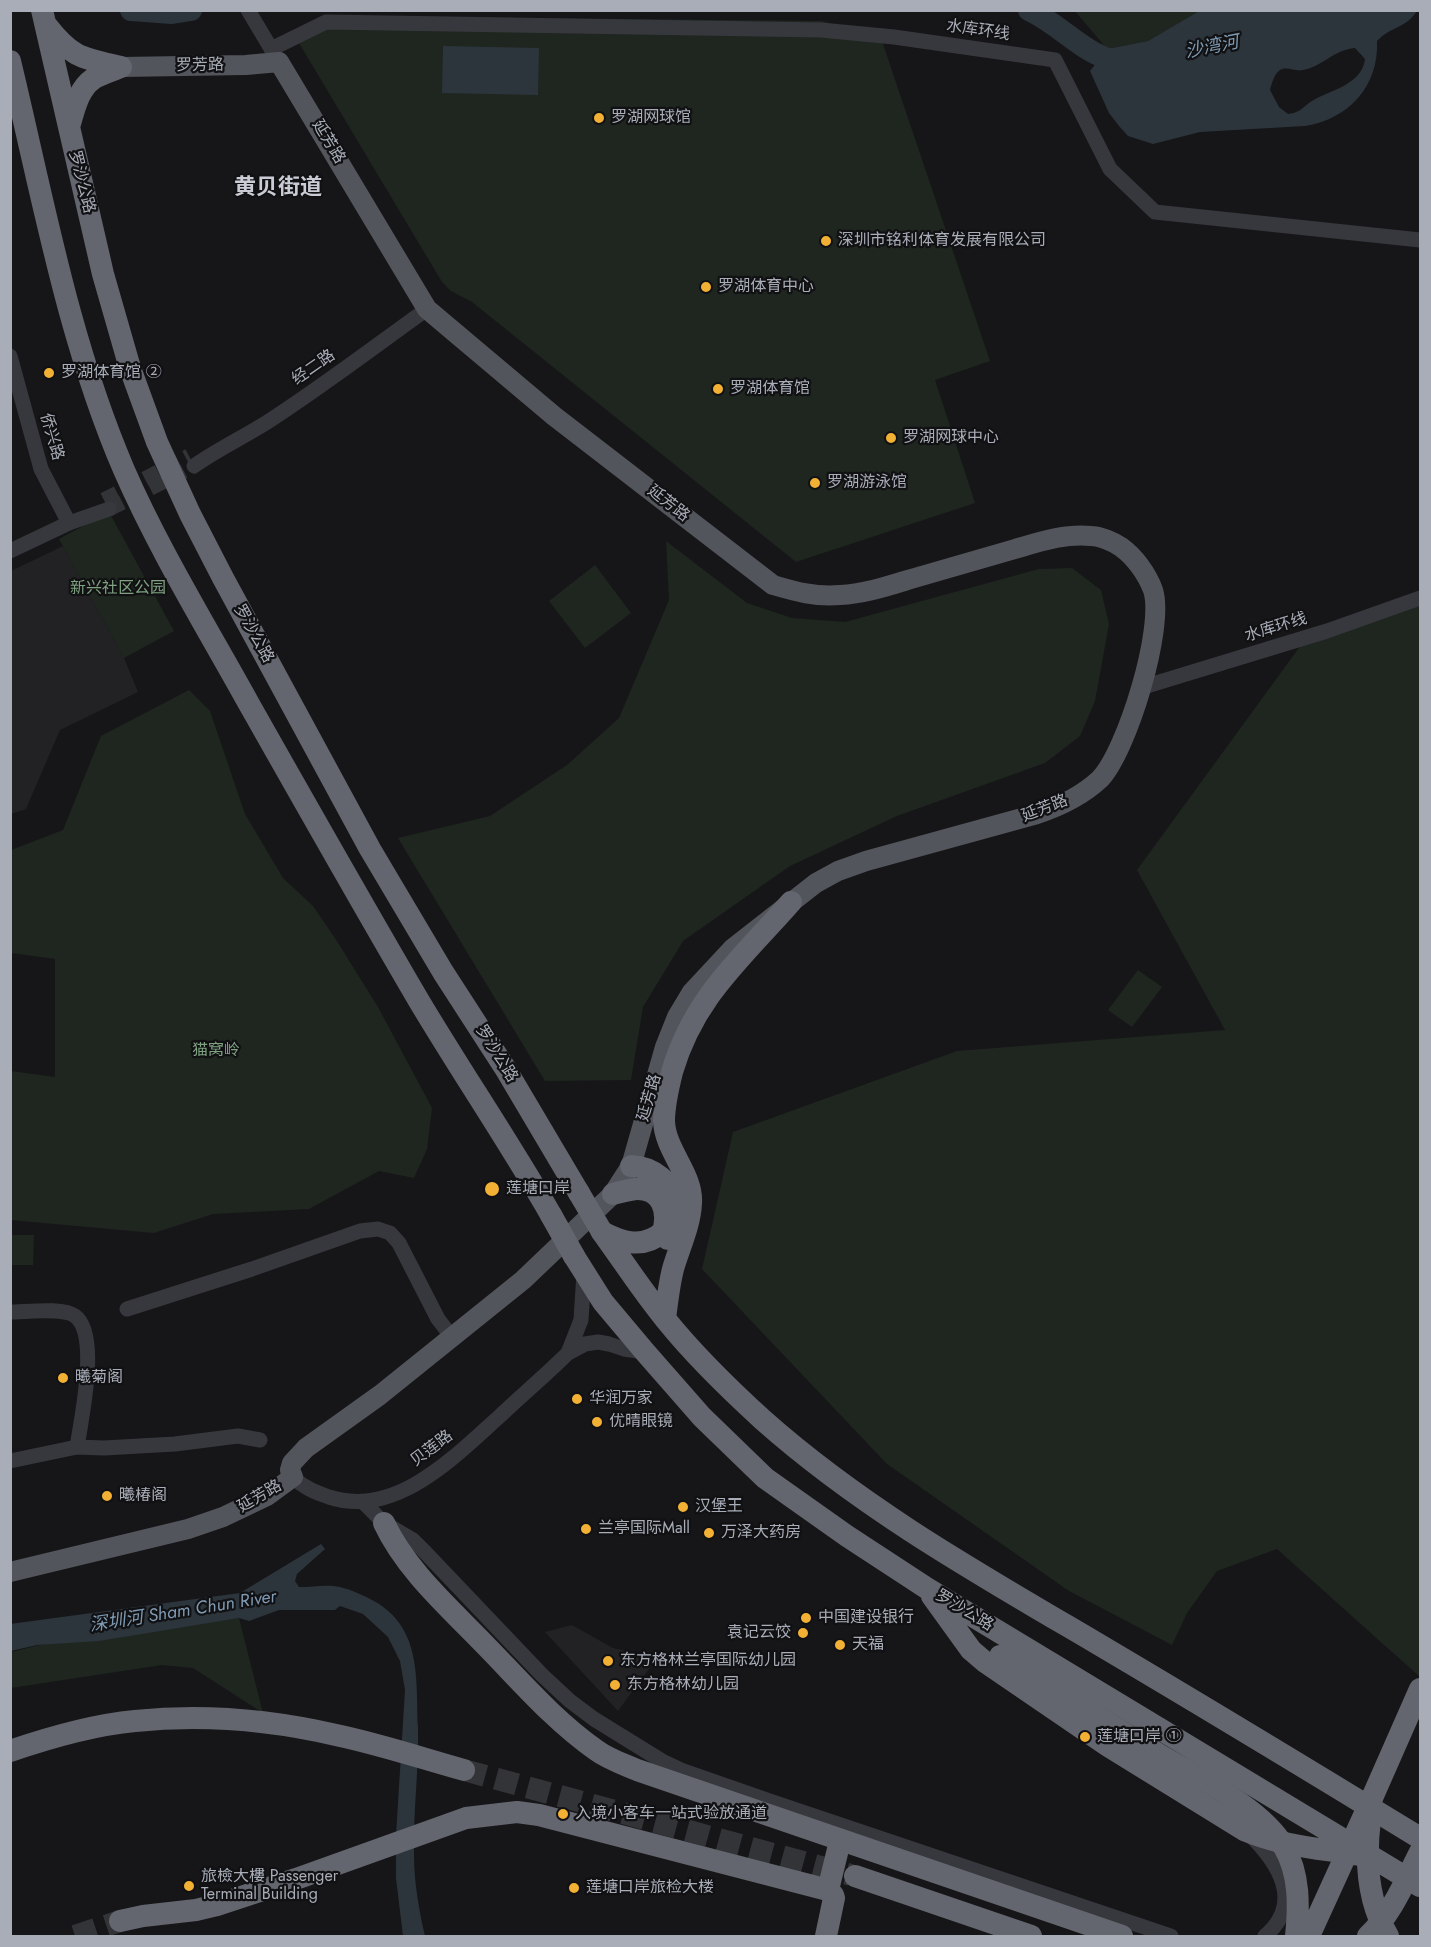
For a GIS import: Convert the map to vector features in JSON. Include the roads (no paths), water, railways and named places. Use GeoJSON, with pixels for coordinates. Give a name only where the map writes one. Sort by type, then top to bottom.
{"type":"FeatureCollection","features":[{"type":"Feature","properties":{"kind":"highway"},"geometry":{"type":"LineString","coordinates":[[44,17],[64,45],[74,54],[85,59],[121,67]]}},
{"type":"Feature","properties":{"kind":"highway","name":"罗沙公路"},"geometry":{"type":"LineString","coordinates":[[44,17],[103,274],[130,368],[157,442],[190,514],[370,849],[443,972],[506,1068],[602,1232]]}},
{"type":"Feature","properties":{"kind":"highway","name":"罗沙公路"},"geometry":{"type":"LineString","coordinates":[[10,61],[84,362],[125,472],[188,595],[333,852],[421,1003],[603,1302],[702,1417],[765,1478],[814,1514],[928,1589],[1420,1886]]}},
{"type":"Feature","properties":{"kind":"highway"},"geometry":{"type":"LineString","coordinates":[[68,128],[84,88],[92,79],[121,67]]}},
{"type":"Feature","properties":{"kind":"highway"},"geometry":{"type":"LineString","coordinates":[[665,1319],[669,1287],[691,1200],[689,1188],[667,1137],[664,1124],[667,1094],[674,1066],[686,1033],[711,991],[791,902]]}},
{"type":"Feature","properties":{"kind":"highway"},"geometry":{"type":"LineString","coordinates":[[631,1166],[643,1166],[652,1170],[661,1177],[673,1196],[674,1218],[659,1265],[657,1283],[658,1296],[665,1319]]}},
{"type":"Feature","properties":{"kind":"highway"},"geometry":{"type":"LineString","coordinates":[[602,1232],[619,1240],[636,1244],[647,1242],[663,1232],[666,1222],[666,1212],[661,1200],[650,1191],[638,1189],[613,1194]]}},
{"type":"Feature","properties":{"kind":"highway"},"geometry":{"type":"LineString","coordinates":[[602,1232],[665,1319],[691,1350],[799,1451],[897,1521],[1420,1838]]}},
{"type":"Feature","properties":{"kind":"highway"},"geometry":{"type":"LineString","coordinates":[[384,1523],[393,1542],[414,1570],[556,1717],[598,1752],[637,1770],[1122,1936]]}},
{"type":"Feature","properties":{"kind":"highway"},"geometry":{"type":"LineString","coordinates":[[928,1589],[971,1650],[985,1662],[1108,1746],[1244,1830],[1290,1845],[1377,1860]]}},
{"type":"Feature","properties":{"kind":"highway"},"geometry":{"type":"LineString","coordinates":[[953,1625],[1217,1790],[1262,1821],[1275,1833],[1285,1848],[1291,1864],[1298,1901],[1296,1936]]}},
{"type":"Feature","properties":{"kind":"highway"},"geometry":{"type":"LineString","coordinates":[[1309,1936],[1420,1689]]}},
{"type":"Feature","properties":{"kind":"highway"},"geometry":{"type":"LineString","coordinates":[[10,1751],[68,1733],[100,1726],[135,1721],[205,1718],[285,1726],[336,1735],[464,1770]]}},
{"type":"Feature","properties":{"kind":"highway"},"geometry":{"type":"LineString","coordinates":[[1372,1798],[1366,1848],[1368,1872],[1377,1912],[1388,1936]]}},
{"type":"Feature","properties":{"kind":"highway"},"geometry":{"type":"LineString","coordinates":[[120,1921],[208,1908],[466,1818],[517,1812],[539,1815],[828,1890],[833,1895],[834,1902],[826,1936]]}},
{"type":"Feature","properties":{"kind":"highway"},"geometry":{"type":"LineString","coordinates":[[828,1890],[840,1841]]}},
{"type":"Feature","properties":{"kind":"highway"},"geometry":{"type":"LineString","coordinates":[[1368,1936],[1375,1930],[1391,1906],[1420,1852]]}},
{"type":"Feature","properties":{"kind":"highway"},"geometry":{"type":"LineString","coordinates":[[855,1876],[1031,1936]]}},
{"type":"Feature","properties":{"kind":"main road","name":"罗芳路"},"geometry":{"type":"LineString","coordinates":[[121,67],[275,56]]}},
{"type":"Feature","properties":{"kind":"main road","name":"延芳路"},"geometry":{"type":"LineString","coordinates":[[10,1572],[188,1528],[223,1517],[267,1496],[293,1477],[290,1470],[292,1463],[306,1448],[380,1395],[523,1280],[613,1194],[631,1166],[665,1047],[677,1017],[692,992],[733,948],[816,883],[838,872],[866,861],[1062,806],[1084,792],[1101,777],[1116,756],[1126,735],[1153,641],[1156,613],[1153,591],[1139,564],[1120,547],[1093,536],[1049,540],[875,590],[841,596],[804,594],[773,585],[554,416],[427,309],[275,56]]}},
{"type":"Feature","properties":{"kind":"street","name":"延芳路"},"geometry":{"type":"LineString","coordinates":[[248,10],[275,56]]}},
{"type":"Feature","properties":{"kind":"street","name":"水库环线"},"geometry":{"type":"LineString","coordinates":[[275,56],[326,22],[821,30],[894,37],[1055,60],[1110,169],[1155,212],[1420,240]]}},
{"type":"Feature","properties":{"kind":"street","name":"经二路"},"geometry":{"type":"LineString","coordinates":[[192,461],[247,435],[291,407],[427,309]]}},
{"type":"Feature","properties":{"kind":"street","name":"侨兴路"},"geometry":{"type":"LineString","coordinates":[[10,356],[41,469],[69,523]]}},
{"type":"Feature","properties":{"kind":"street"},"geometry":{"type":"LineString","coordinates":[[10,551],[107,504]]}},
{"type":"Feature","properties":{"kind":"street","name":"水库环线"},"geometry":{"type":"LineString","coordinates":[[1140,688],[1326,631],[1420,597]]}},
{"type":"Feature","properties":{"kind":"street"},"geometry":{"type":"LineString","coordinates":[[127,1309],[252,1269],[339,1237],[378,1229],[390,1233],[399,1243],[438,1319],[452,1337]]}},
{"type":"Feature","properties":{"kind":"street","name":"贝莲路"},"geometry":{"type":"LineString","coordinates":[[568,1353],[580,1320],[579,1264]]}},
{"type":"Feature","properties":{"kind":"street"},"geometry":{"type":"LineString","coordinates":[[10,1312],[65,1312],[76,1317],[83,1327],[88,1342],[87,1368],[77,1448]]}},
{"type":"Feature","properties":{"kind":"street","name":"贝莲路"},"geometry":{"type":"LineString","coordinates":[[293,1477],[313,1492],[338,1500],[362,1501],[384,1498],[403,1490],[440,1468],[568,1353],[585,1344],[598,1342],[645,1352]]}},
{"type":"Feature","properties":{"kind":"street"},"geometry":{"type":"LineString","coordinates":[[10,1461],[77,1448],[175,1444],[238,1436],[260,1440]]}},
{"type":"Feature","properties":{"kind":"street"},"geometry":{"type":"LineString","coordinates":[[362,1501],[384,1523],[413,1540],[542,1675],[570,1701],[621,1737],[662,1761],[681,1770],[770,1801],[1171,1936]]}},
{"type":"Feature","properties":{"kind":"street"},"geometry":{"type":"LineString","coordinates":[[1244,1830],[1267,1854],[1280,1874],[1284,1888],[1286,1899],[1284,1909],[1275,1925],[1264,1936]]}},
{"type":"Feature","properties":{"kind":"water"},"geometry":{"type":"Polygon","coordinates":[[[1201,10],[1417,10],[1408,21],[1377,41],[1373,72],[1367,86],[1348,108],[1335,116],[1305,126],[1200,132],[1153,144],[1128,136],[1119,126],[1109,113],[1090,71],[1107,49],[1148,41],[1201,10]],[[1355,48],[1340,52],[1310,68],[1283,69],[1275,76],[1270,90],[1279,107],[1288,114],[1296,112],[1312,101],[1352,81],[1363,68],[1365,59],[1355,48]]]}},
{"type":"Feature","properties":{"kind":"water"},"geometry":{"type":"Polygon","coordinates":[[[443,46],[539,48],[538,95],[442,93],[443,46]]]}},
{"type":"Feature","properties":{"kind":"water","name":"深圳河 Sham Chun River"},"geometry":{"type":"Polygon","coordinates":[[[321,1544],[325,1549],[297,1574],[295,1581],[299,1587],[340,1587],[374,1601],[390,1612],[401,1625],[413,1656],[418,1727],[414,1865],[425,1936],[403,1936],[396,1878],[396,1835],[405,1690],[400,1661],[388,1637],[363,1614],[340,1606],[335,1610],[279,1610],[249,1621],[239,1618],[99,1641],[37,1645],[11,1651],[10,1624],[240,1593],[321,1544]]]}},
{"type":"Feature","properties":{"kind":"waterway","name":"沙湾河"},"geometry":{"type":"LineString","coordinates":[[131,10],[172,13],[191,10]]}},
{"type":"Feature","properties":{"kind":"waterway","name":"沙湾河"},"geometry":{"type":"LineString","coordinates":[[1029,10],[1100,56],[1129,64]]}},
{"type":"Feature","properties":{"kind":"tunnel"},"geometry":{"type":"LineString","coordinates":[[104,500],[189,456]]}},
{"type":"Feature","properties":{"kind":"tunnel"},"geometry":{"type":"LineString","coordinates":[[109,509],[194,466]]}},
{"type":"Feature","properties":{"kind":"tunnel"},"geometry":{"type":"LineString","coordinates":[[464,1770],[851,1875]]}},
{"type":"Feature","properties":{"kind":"tunnel"},"geometry":{"type":"LineString","coordinates":[[75,1936],[120,1921]]}},
{"type":"Feature","properties":{"kind":"place","name":"罗湖网球馆"},"geometry":{"type":"Point","coordinates":[599,118]}},
{"type":"Feature","properties":{"kind":"place","name":"深圳市铭利体育发展有限公司"},"geometry":{"type":"Point","coordinates":[826,241]}},
{"type":"Feature","properties":{"kind":"place","name":"罗湖体育中心"},"geometry":{"type":"Point","coordinates":[706,287]}},
{"type":"Feature","properties":{"kind":"place","name":"罗湖体育馆 ②"},"geometry":{"type":"Point","coordinates":[49,373]}},
{"type":"Feature","properties":{"kind":"place","name":"罗湖体育馆"},"geometry":{"type":"Point","coordinates":[718,389]}},
{"type":"Feature","properties":{"kind":"place","name":"罗湖网球中心"},"geometry":{"type":"Point","coordinates":[891,438]}},
{"type":"Feature","properties":{"kind":"place","name":"罗湖游泳馆"},"geometry":{"type":"Point","coordinates":[815,483]}},
{"type":"Feature","properties":{"kind":"place","name":"莲塘口岸"},"geometry":{"type":"Point","coordinates":[492,1189]}},
{"type":"Feature","properties":{"kind":"place","name":"曦菊阁"},"geometry":{"type":"Point","coordinates":[63,1378]}},
{"type":"Feature","properties":{"kind":"place","name":"华润万家"},"geometry":{"type":"Point","coordinates":[577,1399]}},
{"type":"Feature","properties":{"kind":"place","name":"优晴眼镜"},"geometry":{"type":"Point","coordinates":[597,1422]}},
{"type":"Feature","properties":{"kind":"place","name":"曦椿阁"},"geometry":{"type":"Point","coordinates":[107,1496]}},
{"type":"Feature","properties":{"kind":"place","name":"汉堡王"},"geometry":{"type":"Point","coordinates":[683,1507]}},
{"type":"Feature","properties":{"kind":"place","name":"兰亭国际Mall"},"geometry":{"type":"Point","coordinates":[586,1529]}},
{"type":"Feature","properties":{"kind":"place","name":"万泽大药房"},"geometry":{"type":"Point","coordinates":[709,1533]}},
{"type":"Feature","properties":{"kind":"place","name":"中国建设银行"},"geometry":{"type":"Point","coordinates":[806,1618]}},
{"type":"Feature","properties":{"kind":"place","name":"袁记云饺"},"geometry":{"type":"Point","coordinates":[803,1633]}},
{"type":"Feature","properties":{"kind":"place","name":"天福"},"geometry":{"type":"Point","coordinates":[840,1645]}},
{"type":"Feature","properties":{"kind":"place","name":"东方格林兰亭国际幼儿园"},"geometry":{"type":"Point","coordinates":[608,1661]}},
{"type":"Feature","properties":{"kind":"place","name":"东方格林幼儿园"},"geometry":{"type":"Point","coordinates":[615,1685]}},
{"type":"Feature","properties":{"kind":"place","name":"莲塘口岸 ①"},"geometry":{"type":"Point","coordinates":[1085,1737]}},
{"type":"Feature","properties":{"kind":"place","name":"入境小客车一站式验放通道"},"geometry":{"type":"Point","coordinates":[563,1814]}},
{"type":"Feature","properties":{"kind":"place","name":"旅檢大樓 Passenger Terminal Building"},"geometry":{"type":"Point","coordinates":[189,1886]}},
{"type":"Feature","properties":{"kind":"place","name":"莲塘口岸旅检大楼"},"geometry":{"type":"Point","coordinates":[574,1888]}},
{"type":"Feature","properties":{"kind":"district","name":"黄贝街道"},"geometry":{"type":"Point","coordinates":[278,189]}},
{"type":"Feature","properties":{"kind":"park label","name":"新兴社区公园"},"geometry":{"type":"Point","coordinates":[118,589]}},
{"type":"Feature","properties":{"kind":"park label","name":"猫窝岭"},"geometry":{"type":"Point","coordinates":[216,1051]}}]}
